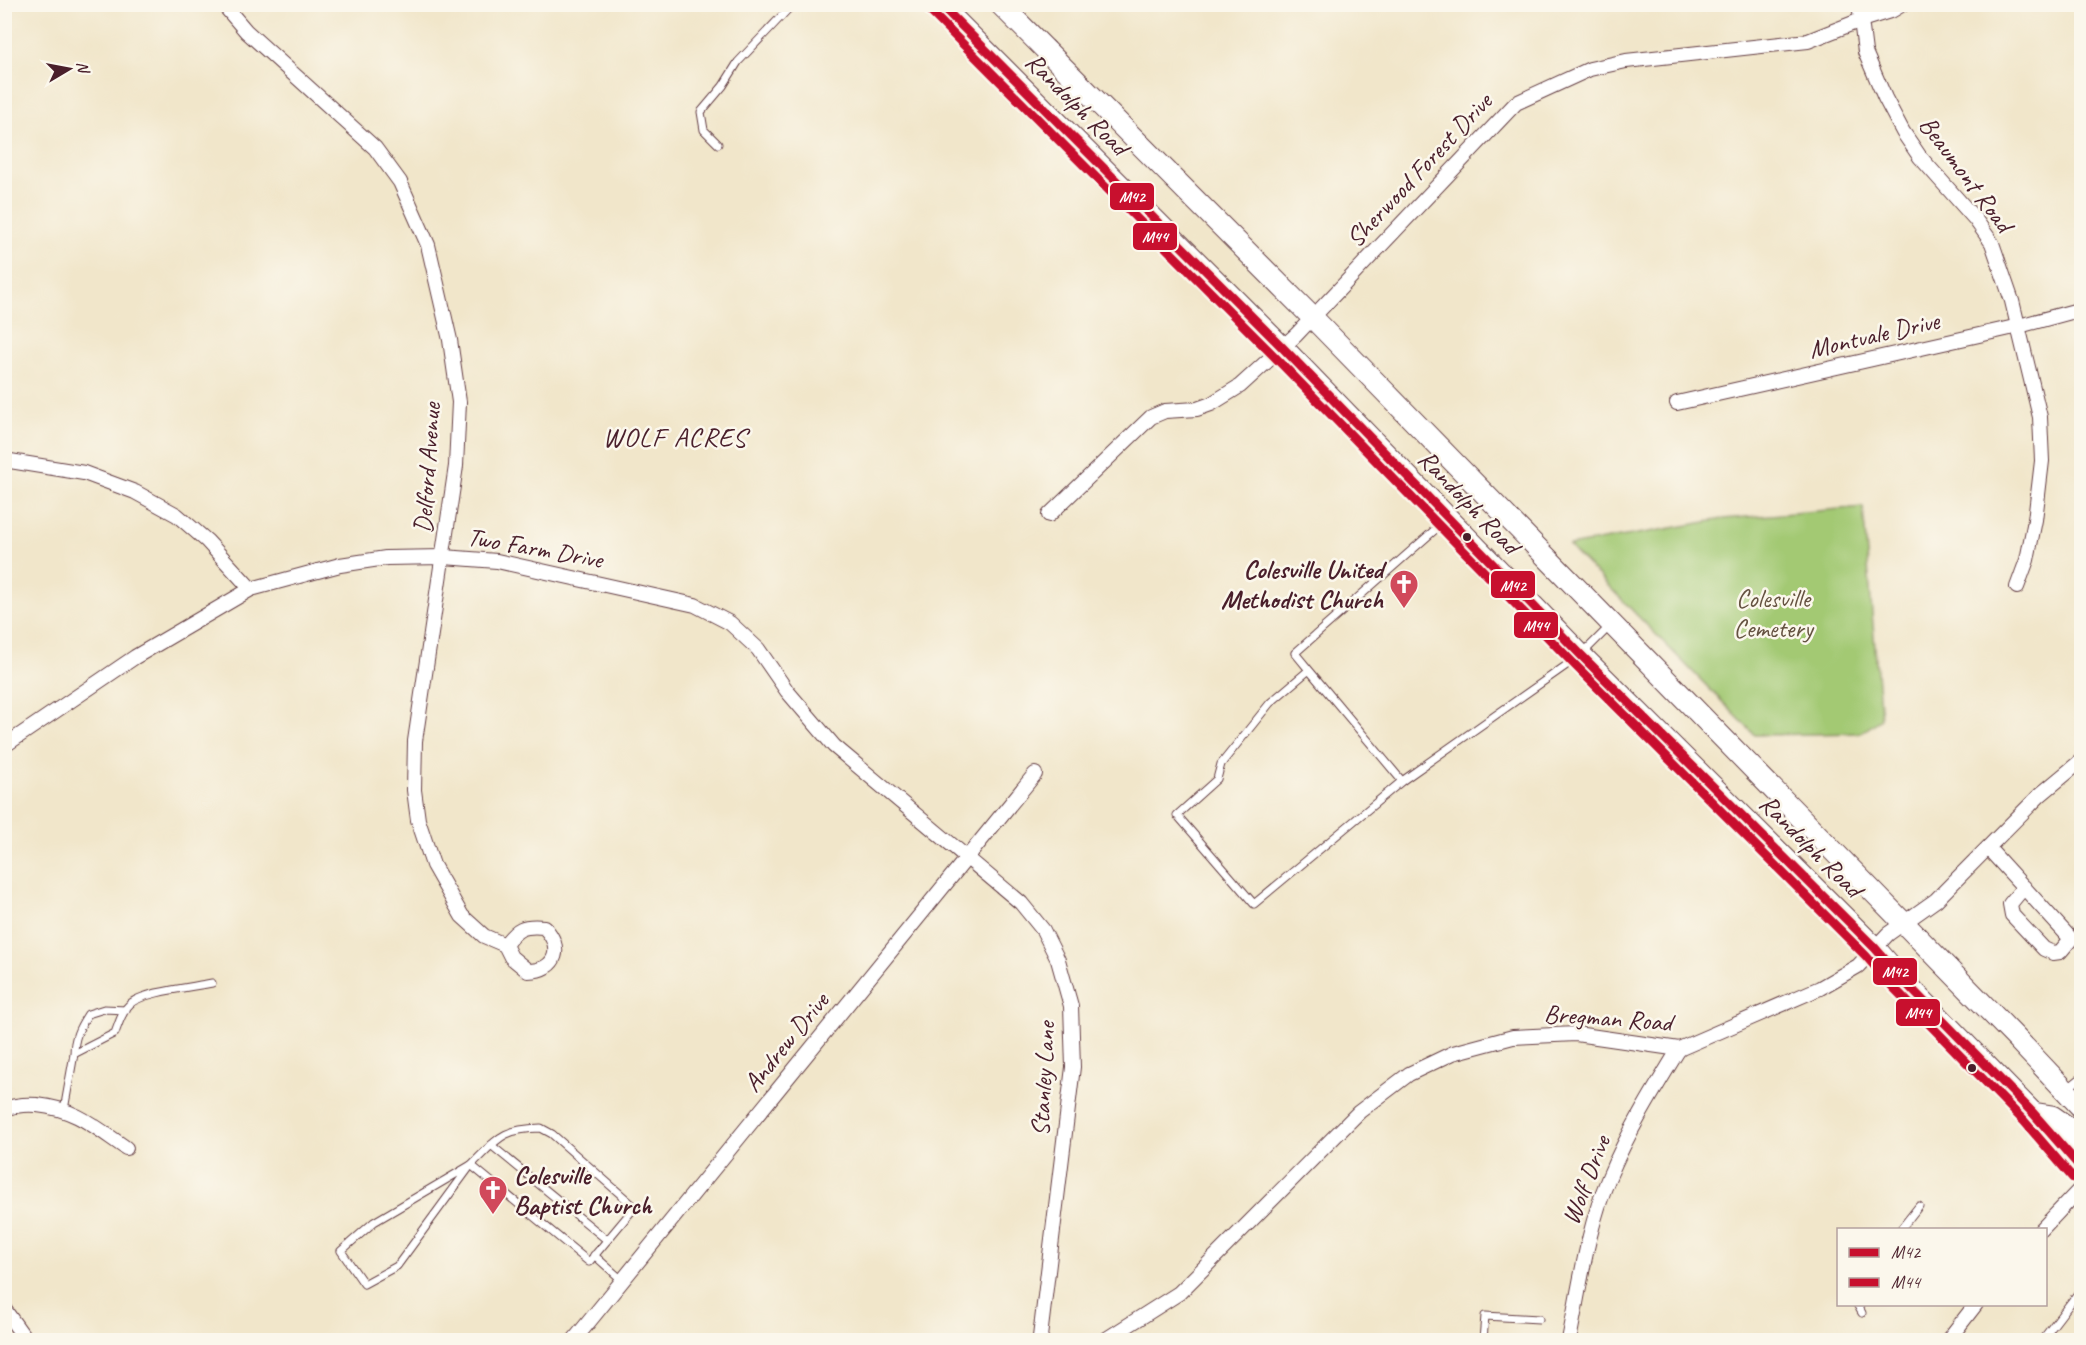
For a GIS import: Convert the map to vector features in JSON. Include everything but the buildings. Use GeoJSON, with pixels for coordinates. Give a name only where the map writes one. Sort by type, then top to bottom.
{"type":"FeatureCollection","features":[{"type":"Feature","properties":{"kind":"main road","name":"Randolph Road"},"geometry":{"type":"LineString","coordinates":[[939,4],[1282,347],[1581,655],[1875,948],[1901,978],[2033,1113],[2082,1170]]}},
{"type":"Feature","properties":{"kind":"main road","name":"Randolph Road"},"geometry":{"type":"LineString","coordinates":[[1000,4],[1312,317],[2082,1108]]}},
{"type":"Feature","properties":{"kind":"main road"},"geometry":{"type":"LineString","coordinates":[[2033,1113],[2052,1116],[2072,1130],[2082,1142]]}},
{"type":"Feature","properties":{"kind":"street","name":"Delford Avenue"},"geometry":{"type":"LineString","coordinates":[[223,4],[246,31],[375,148],[400,182],[429,245],[450,340],[459,402],[456,466],[415,741],[414,790],[418,820],[433,865],[462,916],[484,936],[505,945]]}},
{"type":"Feature","properties":{"kind":"street","name":"Beaumont Road"},"geometry":{"type":"LineString","coordinates":[[1858,4],[1865,52],[1885,98],[1903,132],[1920,157],[1975,219],[1992,243],[2019,326],[2040,417],[2042,461],[2027,560],[2016,587]]}},
{"type":"Feature","properties":{"kind":"street","name":"Sherwood Forest Drive"},"geometry":{"type":"LineString","coordinates":[[1049,515],[1151,417],[1165,411],[1197,409],[1211,404],[1240,386],[1312,317],[1516,103],[1590,69],[1626,61],[1808,41],[1893,10],[1903,4]]}},
{"type":"Feature","properties":{"kind":"street","name":"Montvale Drive"},"geometry":{"type":"LineString","coordinates":[[1677,403],[2019,326],[2082,309]]}},
{"type":"Feature","properties":{"kind":"street"},"geometry":{"type":"LineString","coordinates":[[4,460],[84,473],[135,492],[177,515],[207,541],[251,589]]}},
{"type":"Feature","properties":{"kind":"street","name":"Two Farm Drive"},"geometry":{"type":"LineString","coordinates":[[4,746],[135,657],[251,589],[340,565],[386,558],[444,557],[497,561],[695,605],[730,623],[758,648],[787,691],[834,746],[966,856]]}},
{"type":"Feature","properties":{"kind":"street","name":"Bregman Road"},"geometry":{"type":"LineString","coordinates":[[1105,1341],[1179,1293],[1359,1112],[1409,1074],[1453,1053],[1513,1037],[1576,1034],[1679,1049],[1820,988],[1858,966],[1888,934],[1936,900],[2040,795],[2082,760]]}},
{"type":"Feature","properties":{"kind":"street","name":"Andrew Drive"},"geometry":{"type":"LineString","coordinates":[[574,1341],[966,856],[1035,774]]}},
{"type":"Feature","properties":{"kind":"street"},"geometry":{"type":"LineString","coordinates":[[1988,848],[2024,887],[2071,939],[2060,952],[2053,953],[2044,949],[2012,915],[2010,904],[2024,887]]}},
{"type":"Feature","properties":{"kind":"street","name":"Stanley Lane"},"geometry":{"type":"LineString","coordinates":[[966,856],[1021,903],[1043,930],[1058,960],[1071,1005],[1073,1067],[1040,1337],[1042,1341]]}},
{"type":"Feature","properties":{"kind":"street","name":"Wolf Drive"},"geometry":{"type":"LineString","coordinates":[[1569,1341],[1591,1228],[1609,1177],[1633,1127],[1679,1049]]}},
{"type":"Feature","properties":{"kind":"street"},"geometry":{"type":"LineString","coordinates":[[4,1109],[25,1104],[57,1107],[81,1117],[126,1148]]}},
{"type":"Feature","properties":{"kind":"street"},"geometry":{"type":"LineString","coordinates":[[2043,1228],[2082,1187]]}},
{"type":"Feature","properties":{"kind":"street"},"geometry":{"type":"LineString","coordinates":[[1948,1341],[1975,1306]]}},
{"type":"Feature","properties":{"kind":"street"},"geometry":{"type":"LineString","coordinates":[[4,1309],[26,1341]]}},
{"type":"Feature","properties":{"kind":"lane"},"geometry":{"type":"LineString","coordinates":[[718,144],[704,130],[701,112],[723,86],[738,63],[793,4]]}},
{"type":"Feature","properties":{"kind":"lane"},"geometry":{"type":"LineString","coordinates":[[1402,781],[1295,653],[1448,518]]}},
{"type":"Feature","properties":{"kind":"lane"},"geometry":{"type":"LineString","coordinates":[[1309,670],[1270,703],[1221,765],[1216,779],[1177,815],[1254,904],[1402,781],[1581,655],[1612,624]]}},
{"type":"Feature","properties":{"kind":"lane"},"geometry":{"type":"LineString","coordinates":[[74,1054],[116,1033],[130,1003],[154,993],[212,983]]}},
{"type":"Feature","properties":{"kind":"lane"},"geometry":{"type":"LineString","coordinates":[[64,1110],[74,1054],[74,1040],[78,1029],[88,1014],[104,1009],[126,1010]]}},
{"type":"Feature","properties":{"kind":"lane"},"geometry":{"type":"LineString","coordinates":[[2065,1090],[2082,1077]]}},
{"type":"Feature","properties":{"kind":"lane"},"geometry":{"type":"LineString","coordinates":[[471,1165],[374,1222],[341,1251],[364,1284],[397,1266],[471,1165],[504,1134],[521,1129],[542,1128],[552,1134],[635,1207],[589,1262],[471,1165]]}},
{"type":"Feature","properties":{"kind":"lane"},"geometry":{"type":"LineString","coordinates":[[491,1145],[607,1240]]}},
{"type":"Feature","properties":{"kind":"lane"},"geometry":{"type":"LineString","coordinates":[[1902,1228],[1919,1206]]}},
{"type":"Feature","properties":{"kind":"lane"},"geometry":{"type":"LineString","coordinates":[[594,1255],[623,1281]]}},
{"type":"Feature","properties":{"kind":"lane"},"geometry":{"type":"LineString","coordinates":[[2042,1341],[2082,1288]]}},
{"type":"Feature","properties":{"kind":"lane"},"geometry":{"type":"LineString","coordinates":[[1858,1306],[1862,1313]]}},
{"type":"Feature","properties":{"kind":"lane"},"geometry":{"type":"LineString","coordinates":[[1484,1341],[1485,1316],[1539,1319]]}},
{"type":"Feature","properties":{"kind":"green space","name":"Colesville Cemetery"},"geometry":{"type":"Polygon","coordinates":[[[1863,507],[1881,719],[1861,733],[1755,735],[1569,546],[1723,519],[1863,507]]]}},
{"type":"Feature","properties":{"kind":"transit line","name":"M42"},"geometry":{"type":"LineString","coordinates":[[940,4],[1282,347],[1581,655],[1875,948],[1901,978],[2033,1113],[2082,1169]]}},
{"type":"Feature","properties":{"kind":"transit line","name":"M44"},"geometry":{"type":"LineString","coordinates":[[931,12],[1273,355],[1573,663],[1866,956],[1892,986],[2024,1121],[2073,1178]]}},
{"type":"Feature","properties":{"kind":"place","name":"Colesville United Methodist Church"},"geometry":{"type":"Point","coordinates":[1404,610]}},
{"type":"Feature","properties":{"kind":"place","name":"Colesville Baptist Church"},"geometry":{"type":"Point","coordinates":[493,1216]}},
{"type":"Feature","properties":{"kind":"district","name":"WOLF ACRES"},"geometry":{"type":"Point","coordinates":[675,437]}}]}
